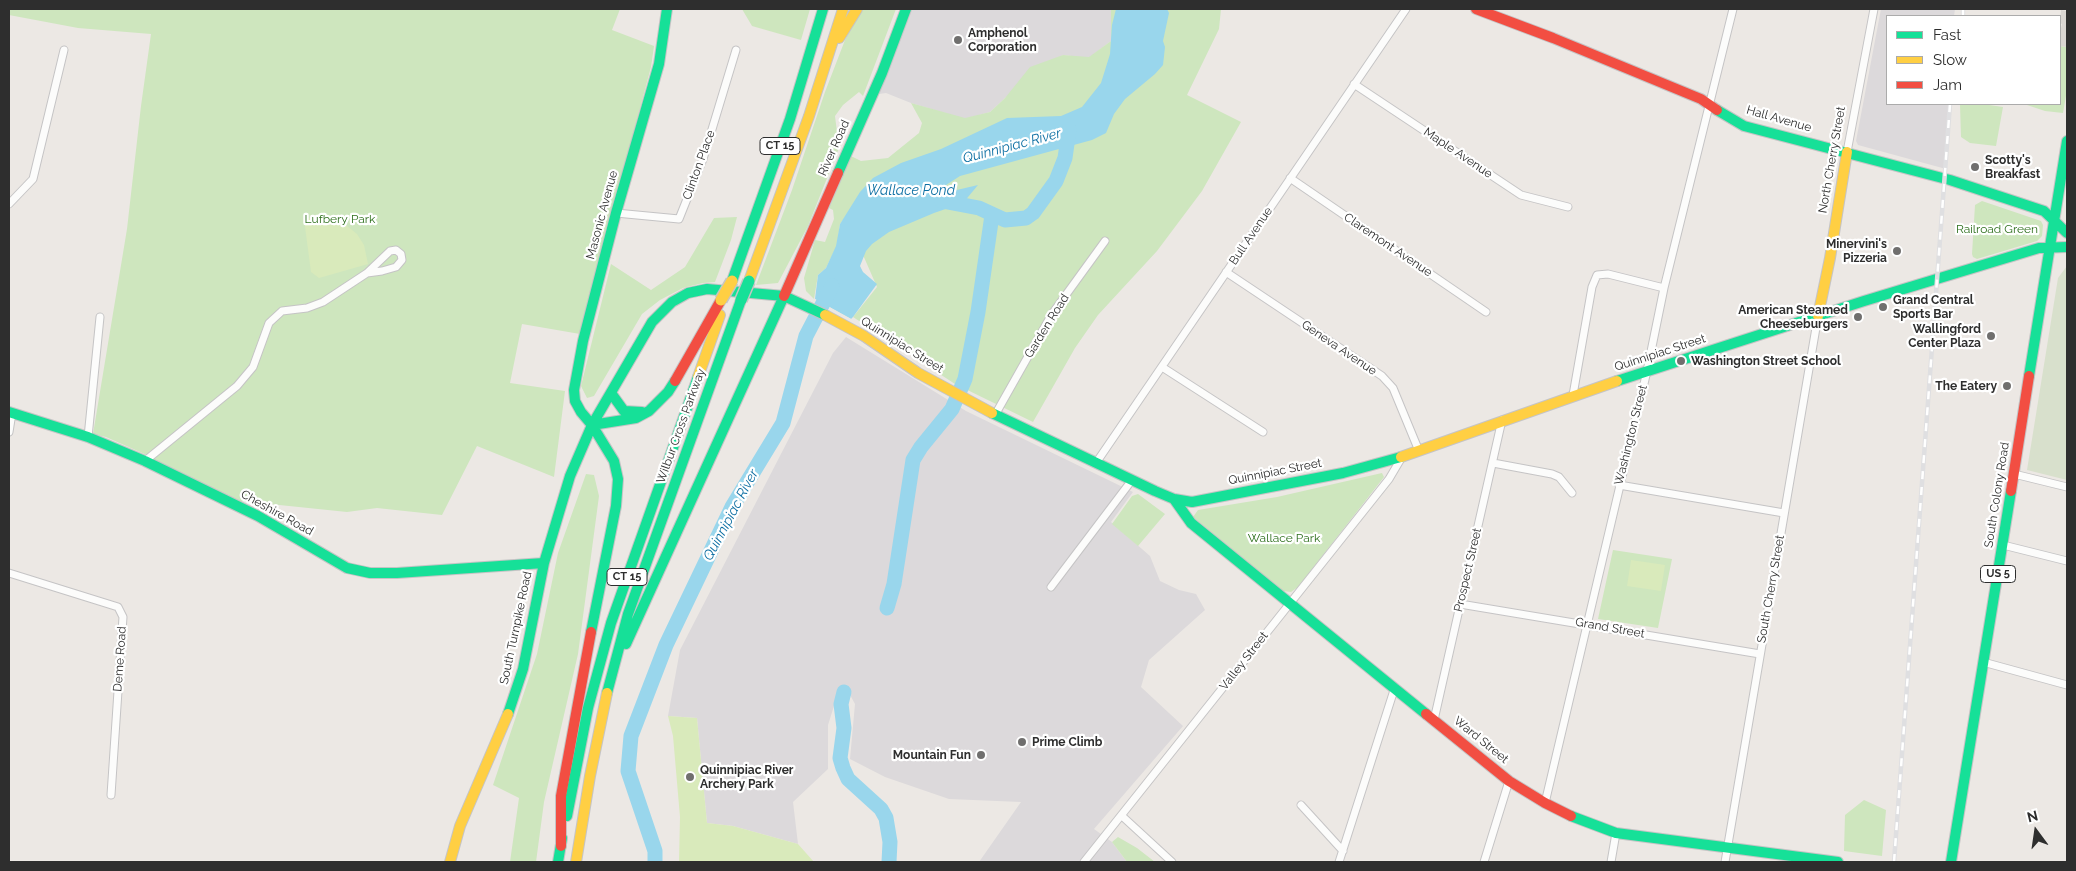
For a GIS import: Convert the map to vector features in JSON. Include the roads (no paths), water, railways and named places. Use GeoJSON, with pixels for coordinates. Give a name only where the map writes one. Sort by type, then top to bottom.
{"type":"FeatureCollection","features":[{"type":"Feature","properties":{"kind":"main road","name":"Masonic Avenue"},"geometry":{"type":"LineString","coordinates":[[561,846],[561,796],[616,506],[618,479],[614,461],[578,406],[574,390],[583,341],[616,213],[659,64],[667,9]]}},
{"type":"Feature","properties":{"kind":"main road","name":"Wilbur Cross Parkway"},"geometry":{"type":"LineString","coordinates":[[558,862],[588,708],[611,623],[723,300],[732,281],[790,119],[823,9]]}},
{"type":"Feature","properties":{"kind":"main road","name":"Wilbur Cross Parkway"},"geometry":{"type":"LineString","coordinates":[[576,862],[590,776],[611,675],[628,614],[830,54],[843,9]]}},
{"type":"Feature","properties":{"kind":"main road"},"geometry":{"type":"LineString","coordinates":[[830,54],[857,9]]}},
{"type":"Feature","properties":{"kind":"main road","name":"River Road"},"geometry":{"type":"LineString","coordinates":[[611,675],[784,296],[882,73],[906,9]]}},
{"type":"Feature","properties":{"kind":"main road","name":"Hall Avenue"},"geometry":{"type":"LineString","coordinates":[[1476,9],[1701,98],[1744,126],[1950,180],[2036,208],[2048,213],[2062,230],[2067,233]]}},
{"type":"Feature","properties":{"kind":"main road","name":"US 5"},"geometry":{"type":"LineString","coordinates":[[2054,220],[2067,141]]}},
{"type":"Feature","properties":{"kind":"main road","name":"North Cherry Street"},"geometry":{"type":"LineString","coordinates":[[1818,316],[1830,258],[1847,152]]}},
{"type":"Feature","properties":{"kind":"main road","name":"South Colony Road"},"geometry":{"type":"LineString","coordinates":[[1951,862],[2054,220]]}},
{"type":"Feature","properties":{"kind":"main road","name":"Quinnipiac Street"},"geometry":{"type":"LineString","coordinates":[[592,425],[652,322],[662,311],[680,297],[707,288],[784,296],[810,307],[864,336],[918,374],[994,415],[1174,499],[1199,502],[1358,469],[1402,457],[1573,395],[1937,278],[2050,246],[2067,247]]}},
{"type":"Feature","properties":{"kind":"main road"},"geometry":{"type":"LineString","coordinates":[[592,425],[636,418],[649,411],[668,392],[723,300]]}},
{"type":"Feature","properties":{"kind":"main road"},"geometry":{"type":"LineString","coordinates":[[611,392],[618,405],[624,411],[634,413],[649,411]]}},
{"type":"Feature","properties":{"kind":"main road","name":"Cheshire Road"},"geometry":{"type":"LineString","coordinates":[[10,413],[88,437],[145,461],[258,516],[347,568],[370,574],[544,563]]}},
{"type":"Feature","properties":{"kind":"main road","name":"South Turnpike Road"},"geometry":{"type":"LineString","coordinates":[[450,862],[460,826],[512,706],[520,678],[544,563],[570,476],[592,425]]}},
{"type":"Feature","properties":{"kind":"main road","name":"Ward Street"},"geometry":{"type":"LineString","coordinates":[[1174,499],[1191,523],[1509,781],[1545,803],[1577,820],[1616,833],[1838,862]]}},
{"type":"Feature","properties":{"kind":"street","name":"Bull Avenue"},"geometry":{"type":"LineString","coordinates":[[1096,463],[1406,9]]}},
{"type":"Feature","properties":{"kind":"street","name":"Washington Street"},"geometry":{"type":"LineString","coordinates":[[1545,803],[1647,371],[1664,288],[1733,9]]}},
{"type":"Feature","properties":{"kind":"street","name":"North Cherry Street"},"geometry":{"type":"LineString","coordinates":[[1847,152],[1874,9]]}},
{"type":"Feature","properties":{"kind":"street"},"geometry":{"type":"LineString","coordinates":[[9,204],[33,179],[64,50]]}},
{"type":"Feature","properties":{"kind":"street","name":"Clinton Place"},"geometry":{"type":"LineString","coordinates":[[616,213],[679,219],[703,159],[736,50]]}},
{"type":"Feature","properties":{"kind":"street","name":"Maple Avenue"},"geometry":{"type":"LineString","coordinates":[[1354,84],[1521,195],[1568,207]]}},
{"type":"Feature","properties":{"kind":"street","name":"Claremont Avenue"},"geometry":{"type":"LineString","coordinates":[[1290,178],[1486,312]]}},
{"type":"Feature","properties":{"kind":"street","name":"Garden Road"},"geometry":{"type":"LineString","coordinates":[[994,415],[1052,314],[1105,241]]}},
{"type":"Feature","properties":{"kind":"street"},"geometry":{"type":"LineString","coordinates":[[145,461],[237,386],[254,367],[269,323],[282,311],[307,308],[323,302],[367,273],[390,251],[396,250],[401,254],[402,260],[396,267],[367,273]]}},
{"type":"Feature","properties":{"kind":"street","name":"Geneva Avenue"},"geometry":{"type":"LineString","coordinates":[[1226,272],[1382,376],[1393,388],[1419,451]]}},
{"type":"Feature","properties":{"kind":"street"},"geometry":{"type":"LineString","coordinates":[[1573,395],[1592,287],[1597,275],[1608,274],[1664,288]]}},
{"type":"Feature","properties":{"kind":"street","name":"South Cherry Street"},"geometry":{"type":"LineString","coordinates":[[1725,862],[1818,316]]}},
{"type":"Feature","properties":{"kind":"street"},"geometry":{"type":"LineString","coordinates":[[88,437],[100,317]]}},
{"type":"Feature","properties":{"kind":"street"},"geometry":{"type":"LineString","coordinates":[[1162,367],[1263,432]]}},
{"type":"Feature","properties":{"kind":"street"},"geometry":{"type":"LineString","coordinates":[[9,432],[10,413]]}},
{"type":"Feature","properties":{"kind":"street","name":"Prospect Street"},"geometry":{"type":"LineString","coordinates":[[1434,720],[1502,420]]}},
{"type":"Feature","properties":{"kind":"street","name":"Valley Street"},"geometry":{"type":"LineString","coordinates":[[1084,862],[1389,479],[1402,457]]}},
{"type":"Feature","properties":{"kind":"street"},"geometry":{"type":"LineString","coordinates":[[1493,464],[1552,474],[1560,477],[1572,493]]}},
{"type":"Feature","properties":{"kind":"street"},"geometry":{"type":"LineString","coordinates":[[2014,474],[2067,487]]}},
{"type":"Feature","properties":{"kind":"street"},"geometry":{"type":"LineString","coordinates":[[1052,587],[1132,480]]}},
{"type":"Feature","properties":{"kind":"street"},"geometry":{"type":"LineString","coordinates":[[1619,485],[1784,513]]}},
{"type":"Feature","properties":{"kind":"street"},"geometry":{"type":"LineString","coordinates":[[2003,545],[2067,561]]}},
{"type":"Feature","properties":{"kind":"street","name":"Deme Road"},"geometry":{"type":"LineString","coordinates":[[9,573],[118,607],[123,617],[111,795]]}},
{"type":"Feature","properties":{"kind":"street","name":"Grand Street"},"geometry":{"type":"LineString","coordinates":[[1460,604],[1760,654]]}},
{"type":"Feature","properties":{"kind":"street"},"geometry":{"type":"LineString","coordinates":[[1984,662],[2067,685]]}},
{"type":"Feature","properties":{"kind":"street"},"geometry":{"type":"LineString","coordinates":[[1339,862],[1395,687]]}},
{"type":"Feature","properties":{"kind":"street"},"geometry":{"type":"LineString","coordinates":[[1484,862],[1509,781]]}},
{"type":"Feature","properties":{"kind":"street"},"geometry":{"type":"LineString","coordinates":[[1301,805],[1343,851]]}},
{"type":"Feature","properties":{"kind":"street"},"geometry":{"type":"LineString","coordinates":[[1122,816],[1172,862]]}},
{"type":"Feature","properties":{"kind":"street"},"geometry":{"type":"LineString","coordinates":[[1611,862],[1616,833]]}},
{"type":"Feature","properties":{"kind":"water","name":"Wallace Pond"},"geometry":{"type":"Polygon","coordinates":[[[1116,9],[1167,9],[1169,13],[1163,41],[1165,47],[1163,65],[1125,99],[1114,114],[1106,133],[1092,140],[960,176],[943,187],[940,191],[944,193],[978,185],[963,203],[889,232],[872,244],[866,251],[860,266],[863,272],[877,284],[851,319],[815,299],[818,275],[826,268],[836,246],[840,224],[860,192],[873,178],[901,163],[941,149],[1007,118],[1061,116],[1082,107],[1101,83],[1110,54],[1112,25],[1116,9]]]}},
{"type":"Feature","properties":{"kind":"waterway","name":"Quinnipiac River"},"geometry":{"type":"LineString","coordinates":[[942,201],[979,208],[1005,220],[1026,218],[1033,213],[1056,181],[1065,158],[1069,130]]}},
{"type":"Feature","properties":{"kind":"waterway","name":"Quinnipiac River"},"geometry":{"type":"LineString","coordinates":[[887,608],[894,584],[913,460],[921,447],[952,409],[965,379],[978,312],[992,215]]}},
{"type":"Feature","properties":{"kind":"waterway","name":"Quinnipiac River"},"geometry":{"type":"LineString","coordinates":[[655,862],[655,851],[628,771],[631,736],[666,645],[732,507],[783,423],[806,336],[832,286]]}},
{"type":"Feature","properties":{"kind":"waterway","name":"Quinnipiac River"},"geometry":{"type":"LineString","coordinates":[[844,692],[841,704],[844,728],[840,758],[848,779],[881,809],[886,818],[890,842],[889,862]]}},
{"type":"Feature","properties":{"kind":"railway"},"geometry":{"type":"LineString","coordinates":[[1963,9],[1963,15]]}},
{"type":"Feature","properties":{"kind":"railway"},"geometry":{"type":"LineString","coordinates":[[1894,862],[1950,105]]}},
{"type":"Feature","properties":{"kind":"place","name":"Amphenol Corporation"},"geometry":{"type":"Point","coordinates":[958,40]}},
{"type":"Feature","properties":{"kind":"place","name":"Scotty's Breakfast"},"geometry":{"type":"Point","coordinates":[1975,167]}},
{"type":"Feature","properties":{"kind":"place","name":"Minervini's Pizzeria"},"geometry":{"type":"Point","coordinates":[1897,251]}},
{"type":"Feature","properties":{"kind":"place","name":"Grand Central Sports Bar"},"geometry":{"type":"Point","coordinates":[1883,307]}},
{"type":"Feature","properties":{"kind":"place","name":"American Steamed Cheeseburgers"},"geometry":{"type":"Point","coordinates":[1858,317]}},
{"type":"Feature","properties":{"kind":"place","name":"Wallingford Center Plaza"},"geometry":{"type":"Point","coordinates":[1991,336]}},
{"type":"Feature","properties":{"kind":"place","name":"Washington Street School"},"geometry":{"type":"Point","coordinates":[1681,361]}},
{"type":"Feature","properties":{"kind":"place","name":"The Eatery"},"geometry":{"type":"Point","coordinates":[2007,386]}},
{"type":"Feature","properties":{"kind":"place","name":"Prime Climb"},"geometry":{"type":"Point","coordinates":[1022,742]}},
{"type":"Feature","properties":{"kind":"place","name":"Mountain Fun"},"geometry":{"type":"Point","coordinates":[981,755]}},
{"type":"Feature","properties":{"kind":"place","name":"Quinnipiac River Archery Park"},"geometry":{"type":"Point","coordinates":[690,777]}},
{"type":"Feature","properties":{"kind":"park label","name":"Lufbery Park"},"geometry":{"type":"Point","coordinates":[340,219]}},
{"type":"Feature","properties":{"kind":"park label","name":"Railroad Green"},"geometry":{"type":"Point","coordinates":[1997,229]}},
{"type":"Feature","properties":{"kind":"park label","name":"Wallace Park"},"geometry":{"type":"Point","coordinates":[1284,538]}}]}
